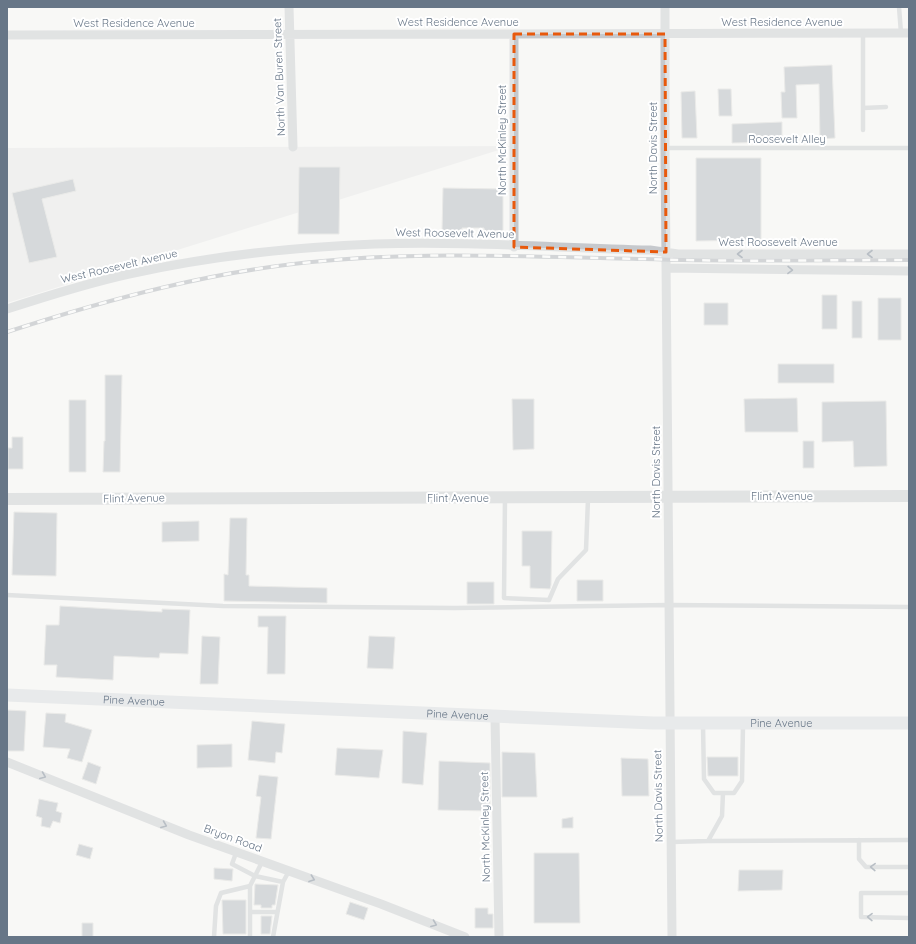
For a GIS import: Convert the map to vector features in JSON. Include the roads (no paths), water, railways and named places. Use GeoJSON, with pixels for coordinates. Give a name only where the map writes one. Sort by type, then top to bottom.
{"type":"FeatureCollection","features":[{"type":"Feature","properties":{"kind":"main road","name":"Pine Avenue"},"geometry":{"type":"LineString","coordinates":[[7,695],[495,717],[669,723],[909,723]]}},
{"type":"Feature","properties":{"kind":"street","name":"North Van Buren Street"},"geometry":{"type":"LineString","coordinates":[[289,7],[293,147]]}},
{"type":"Feature","properties":{"kind":"street","name":"North Davis Street"},"geometry":{"type":"LineString","coordinates":[[665,7],[669,723],[672,937]]}},
{"type":"Feature","properties":{"kind":"street","name":"West Residence Avenue"},"geometry":{"type":"LineString","coordinates":[[7,35],[905,33]]}},
{"type":"Feature","properties":{"kind":"street","name":"North McKinley Street"},"geometry":{"type":"LineString","coordinates":[[514,34],[514,247]]}},
{"type":"Feature","properties":{"kind":"street","name":"West Roosevelt Avenue"},"geometry":{"type":"LineString","coordinates":[[7,309],[49,295],[129,274],[240,255],[377,244],[650,250],[666,252],[909,254]]}},
{"type":"Feature","properties":{"kind":"street"},"geometry":{"type":"LineString","coordinates":[[667,268],[909,271]]}},
{"type":"Feature","properties":{"kind":"street","name":"Flint Avenue"},"geometry":{"type":"LineString","coordinates":[[7,499],[909,496]]}},
{"type":"Feature","properties":{"kind":"street","name":"North McKinley Street"},"geometry":{"type":"LineString","coordinates":[[495,717],[499,937]]}},
{"type":"Feature","properties":{"kind":"street","name":"Bryon Road"},"geometry":{"type":"LineString","coordinates":[[7,762],[236,853],[465,937]]}},
{"type":"Feature","properties":{"kind":"lane"},"geometry":{"type":"LineString","coordinates":[[899,7],[905,33]]}},
{"type":"Feature","properties":{"kind":"lane"},"geometry":{"type":"LineString","coordinates":[[863,33],[863,130]]}},
{"type":"Feature","properties":{"kind":"lane"},"geometry":{"type":"LineString","coordinates":[[863,108],[886,107]]}},
{"type":"Feature","properties":{"kind":"lane","name":"Roosevelt Alley"},"geometry":{"type":"LineString","coordinates":[[665,148],[909,148]]}},
{"type":"Feature","properties":{"kind":"lane"},"geometry":{"type":"LineString","coordinates":[[505,497],[504,598],[549,600],[558,579],[586,550],[588,497]]}},
{"type":"Feature","properties":{"kind":"lane"},"geometry":{"type":"LineString","coordinates":[[7,595],[223,606],[454,608],[669,605],[909,607]]}},
{"type":"Feature","properties":{"kind":"lane"},"geometry":{"type":"LineString","coordinates":[[703,723],[704,779],[714,793],[734,793],[742,782],[743,723]]}},
{"type":"Feature","properties":{"kind":"lane"},"geometry":{"type":"LineString","coordinates":[[708,841],[722,816],[723,793]]}},
{"type":"Feature","properties":{"kind":"lane"},"geometry":{"type":"LineString","coordinates":[[859,840],[859,859],[866,867],[909,867]]}},
{"type":"Feature","properties":{"kind":"lane"},"geometry":{"type":"LineString","coordinates":[[671,842],[909,840]]}},
{"type":"Feature","properties":{"kind":"lane"},"geometry":{"type":"LineString","coordinates":[[236,853],[232,864],[255,876],[283,882]]}},
{"type":"Feature","properties":{"kind":"lane"},"geometry":{"type":"LineString","coordinates":[[250,937],[250,886],[262,862]]}},
{"type":"Feature","properties":{"kind":"lane"},"geometry":{"type":"LineString","coordinates":[[273,937],[276,912],[280,903],[283,882],[288,871]]}},
{"type":"Feature","properties":{"kind":"lane"},"geometry":{"type":"LineString","coordinates":[[214,937],[216,906],[221,893],[250,886]]}},
{"type":"Feature","properties":{"kind":"lane"},"geometry":{"type":"LineString","coordinates":[[909,892],[861,893],[861,917],[909,918]]}},
{"type":"Feature","properties":{"kind":"lane"},"geometry":{"type":"LineString","coordinates":[[250,912],[276,912]]}},
{"type":"Feature","properties":{"kind":"railway"},"geometry":{"type":"LineString","coordinates":[[7,332],[124,297],[203,279],[243,271],[323,261],[443,255],[776,261],[909,260]]}}]}
